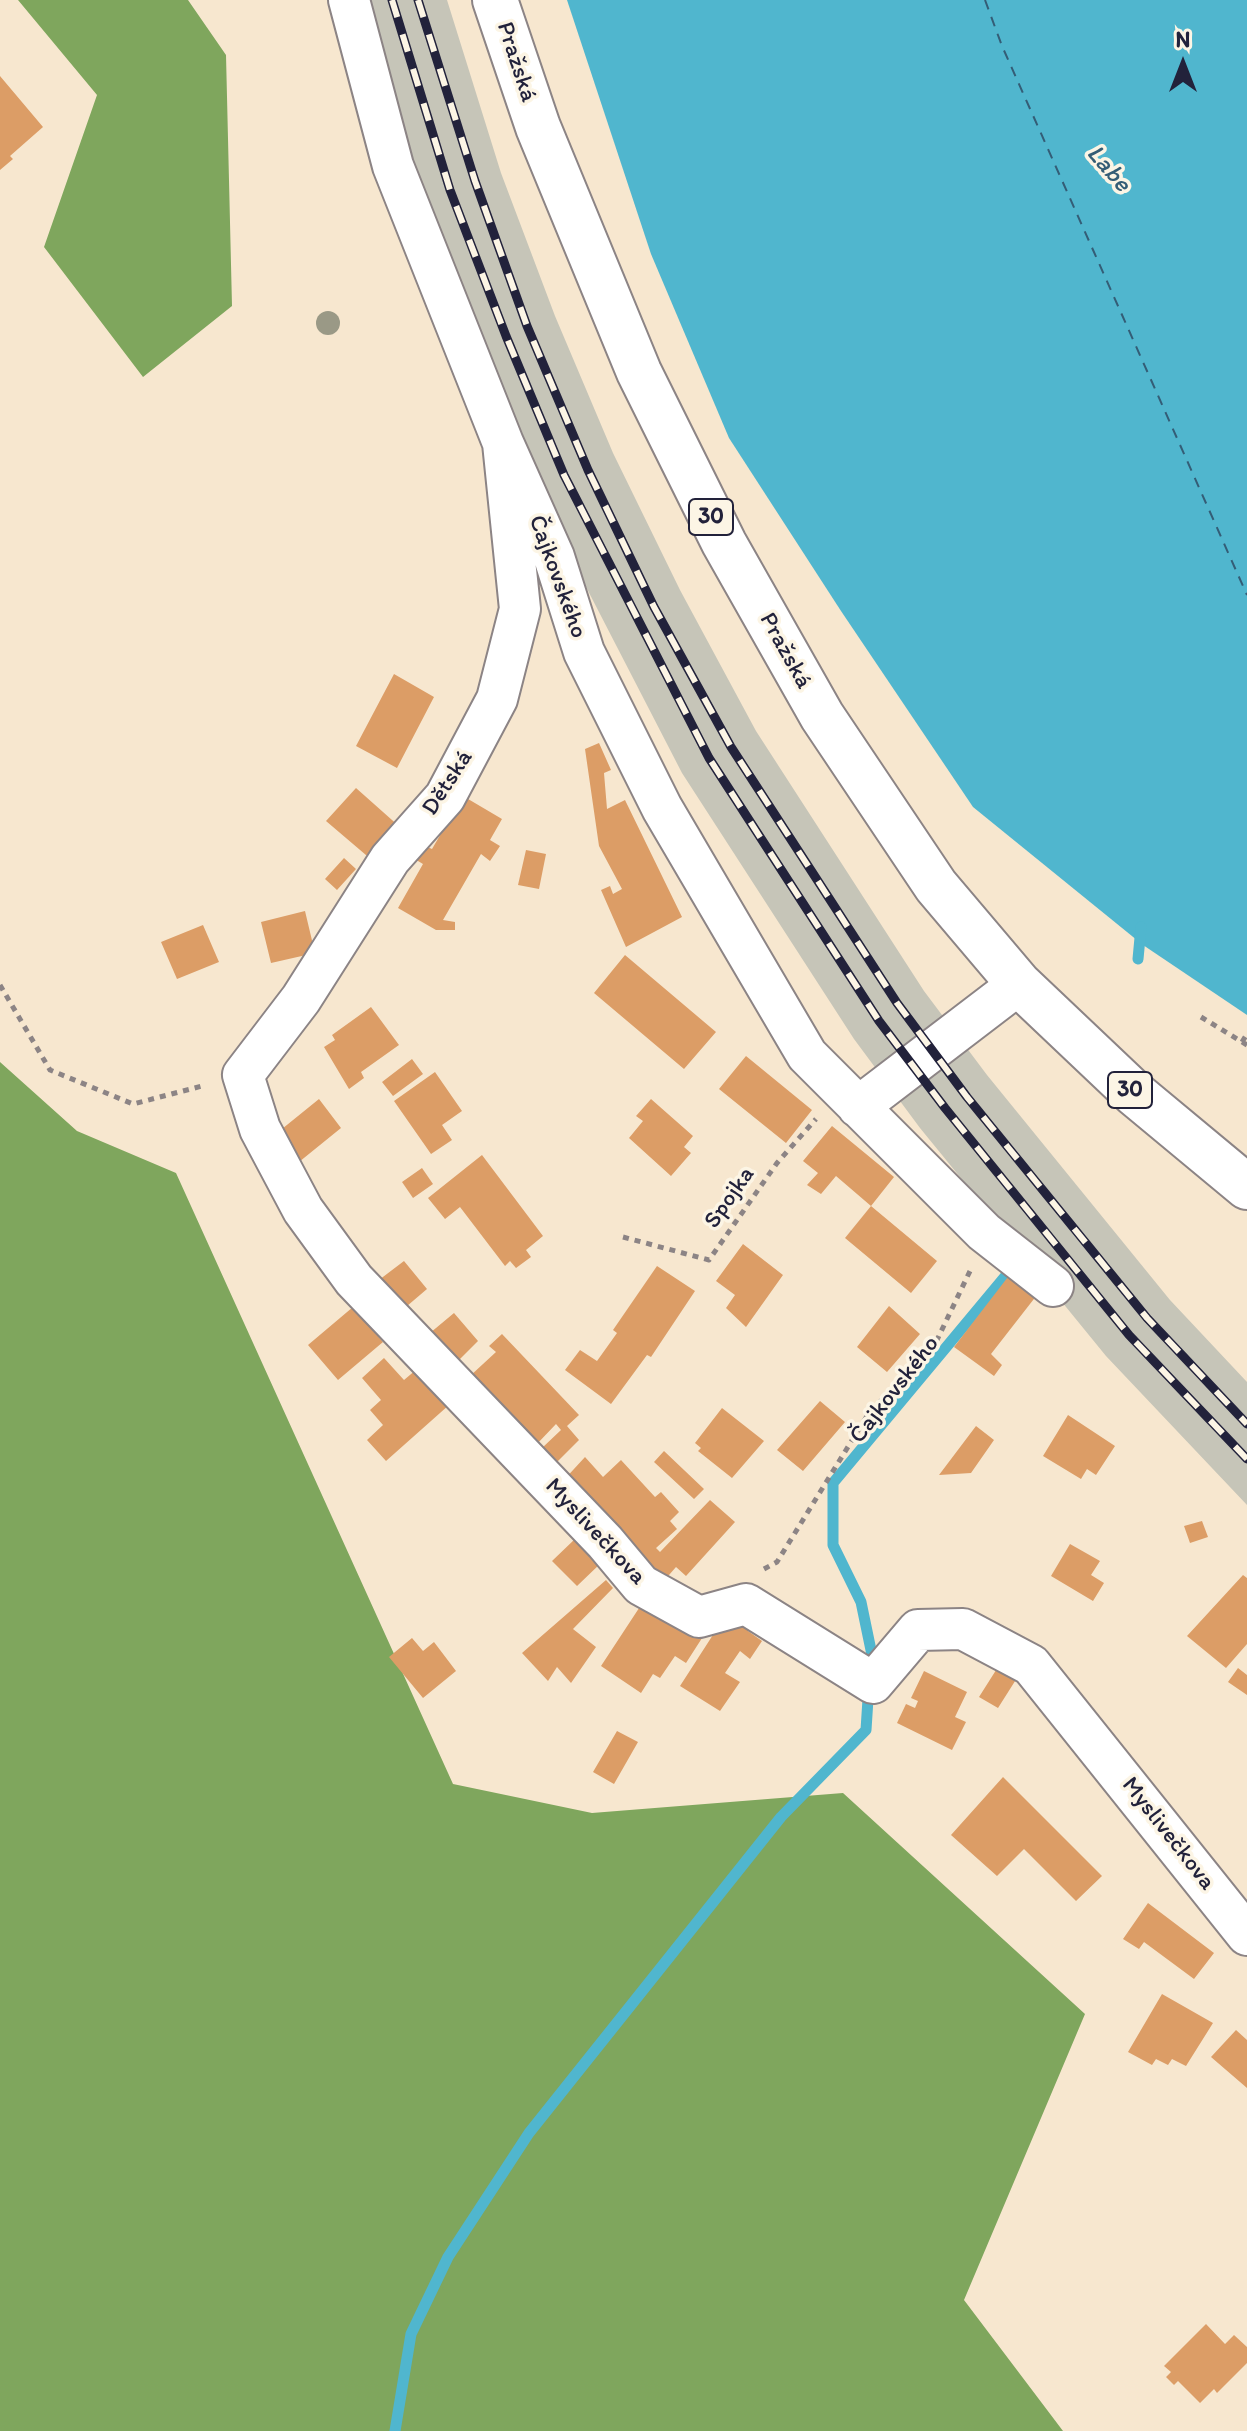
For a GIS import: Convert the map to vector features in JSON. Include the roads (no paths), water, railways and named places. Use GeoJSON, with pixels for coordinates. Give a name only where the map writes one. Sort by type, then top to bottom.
{"type":"FeatureCollection","features":[{"type":"Feature","properties":{"kind":"main road","name":"Pražská"},"geometry":{"type":"LineString","coordinates":[[495,0],[569,209],[639,372],[724,543],[822,716],[878,804],[936,886],[1019,984],[1135,1094],[1247,1187]]}},
{"type":"Feature","properties":{"kind":"street","name":"Čajkovského"},"geometry":{"type":"LineString","coordinates":[[349,0],[393,166],[503,443],[554,557],[584,652],[662,808],[807,1055],[984,1232],[1053,1286]]}},
{"type":"Feature","properties":{"kind":"street","name":"Dětská"},"geometry":{"type":"LineString","coordinates":[[243,1075],[301,999],[390,859],[445,797],[497,699],[520,609],[503,443]]}},
{"type":"Feature","properties":{"kind":"street"},"geometry":{"type":"LineString","coordinates":[[849,1099],[1019,984]]}},
{"type":"Feature","properties":{"kind":"street","name":"Myslivečkova"},"geometry":{"type":"LineString","coordinates":[[243,1075],[260,1129],[303,1210],[354,1280],[605,1542],[641,1585],[699,1617],[746,1604],[873,1683],[918,1630],[963,1629],[1031,1665],[1247,1935]]}},
{"type":"Feature","properties":{"kind":"water","name":"Labe"},"geometry":{"type":"Polygon","coordinates":[[[567,0],[1247,0],[1247,1015],[1143,945],[973,807],[841,611],[729,438],[651,254],[567,0]]]}},
{"type":"Feature","properties":{"kind":"waterway"},"geometry":{"type":"LineString","coordinates":[[1138,959],[1141,927]]}},
{"type":"Feature","properties":{"kind":"waterway"},"geometry":{"type":"LineString","coordinates":[[872,1655],[861,1602],[833,1545],[833,1483],[1008,1273]]}},
{"type":"Feature","properties":{"kind":"waterway"},"geometry":{"type":"LineString","coordinates":[[395,2431],[411,2334],[448,2257],[529,2133],[781,1817],[866,1730],[868,1699]]}},
{"type":"Feature","properties":{"kind":"railway"},"geometry":{"type":"LineString","coordinates":[[392,0],[450,190],[564,475],[709,758],[879,1021],[945,1108],[1129,1335],[1247,1459]]}},
{"type":"Feature","properties":{"kind":"railway"},"geometry":{"type":"LineString","coordinates":[[418,0],[475,181],[527,326],[588,470],[654,607],[731,747],[897,1003],[967,1097],[1147,1318],[1247,1424]]}}]}
